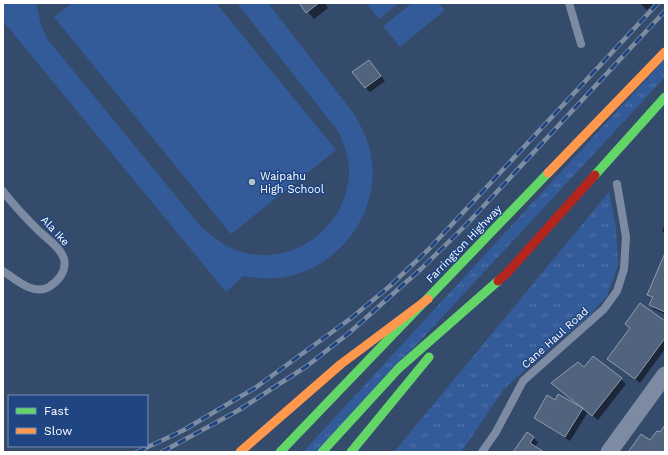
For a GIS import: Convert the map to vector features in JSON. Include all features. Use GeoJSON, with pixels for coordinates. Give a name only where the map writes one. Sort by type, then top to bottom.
{"type":"FeatureCollection","features":[{"type":"Feature","properties":{"kind":"main road","name":"Farrington Highway"},"geometry":{"type":"LineString","coordinates":[[280,452],[665,52]]}},
{"type":"Feature","properties":{"kind":"main road"},"geometry":{"type":"LineString","coordinates":[[445,339],[507,273],[665,97]]}},
{"type":"Feature","properties":{"kind":"main road"},"geometry":{"type":"LineString","coordinates":[[322,452],[399,368],[507,273]]}},
{"type":"Feature","properties":{"kind":"main road"},"geometry":{"type":"LineString","coordinates":[[240,452],[341,364],[428,299]]}},
{"type":"Feature","properties":{"kind":"main road"},"geometry":{"type":"LineString","coordinates":[[351,452],[435,350]]}},
{"type":"Feature","properties":{"kind":"street"},"geometry":{"type":"LineString","coordinates":[[609,452],[665,375]]}},
{"type":"Feature","properties":{"kind":"lane"},"geometry":{"type":"LineString","coordinates":[[569,3],[580,44]]}},
{"type":"Feature","properties":{"kind":"lane","name":"Cane Haul Road"},"geometry":{"type":"LineString","coordinates":[[482,452],[496,432],[523,381],[604,309],[617,291],[624,269],[626,236],[617,184]]}},
{"type":"Feature","properties":{"kind":"lane","name":"Ala Ike"},"geometry":{"type":"LineString","coordinates":[[3,191],[60,252],[65,262],[64,271],[59,278],[48,288],[38,290],[26,286],[3,271]]}},
{"type":"Feature","properties":{"kind":"green space"},"geometry":{"type":"Polygon","coordinates":[[[3,3],[36,3],[41,25],[48,40],[202,228],[230,248],[243,253],[269,255],[286,252],[303,245],[318,236],[330,223],[340,208],[347,191],[349,172],[346,150],[338,131],[237,3],[268,3],[354,114],[363,130],[369,147],[372,167],[371,187],[367,207],[358,225],[347,241],[332,255],[316,266],[297,274],[277,278],[243,276],[226,292],[3,21],[3,3]]]}},
{"type":"Feature","properties":{"kind":"green space"},"geometry":{"type":"Polygon","coordinates":[[[72,3],[216,3],[336,150],[231,234],[54,17],[72,3]]]}},
{"type":"Feature","properties":{"kind":"green space"},"geometry":{"type":"Polygon","coordinates":[[[366,3],[399,3],[379,19],[366,3]]]}},
{"type":"Feature","properties":{"kind":"green space"},"geometry":{"type":"Polygon","coordinates":[[[412,3],[439,3],[445,10],[400,47],[383,26],[412,3]]]}},
{"type":"Feature","properties":{"kind":"green space"},"geometry":{"type":"Polygon","coordinates":[[[665,59],[665,77],[317,452],[303,452],[665,59]]]}},
{"type":"Feature","properties":{"kind":"green space"},"geometry":{"type":"Polygon","coordinates":[[[609,192],[616,228],[618,265],[607,296],[590,315],[539,357],[504,389],[461,452],[394,452],[609,192]]]}},
{"type":"Feature","properties":{"kind":"building"},"geometry":{"type":"Polygon","coordinates":[[[299,3],[319,3],[306,13],[299,3]]]}},
{"type":"Feature","properties":{"kind":"building"},"geometry":{"type":"Polygon","coordinates":[[[369,60],[381,76],[365,88],[352,72],[369,60]]]}},
{"type":"Feature","properties":{"kind":"building"},"geometry":{"type":"Polygon","coordinates":[[[665,253],[665,312],[649,305],[653,297],[647,295],[665,253]]]}},
{"type":"Feature","properties":{"kind":"building"},"geometry":{"type":"Polygon","coordinates":[[[640,303],[665,321],[665,338],[635,379],[607,359],[630,328],[625,324],[640,303]]]}},
{"type":"Feature","properties":{"kind":"building"},"geometry":{"type":"Polygon","coordinates":[[[593,356],[622,378],[592,416],[551,383],[578,362],[584,367],[593,356]]]}},
{"type":"Feature","properties":{"kind":"building"},"geometry":{"type":"Polygon","coordinates":[[[558,394],[583,408],[565,437],[534,418],[547,395],[555,400],[558,394]]]}},
{"type":"Feature","properties":{"kind":"building"},"geometry":{"type":"Polygon","coordinates":[[[665,425],[665,452],[629,451],[641,434],[650,440],[657,431],[660,432],[665,425]]]}},
{"type":"Feature","properties":{"kind":"building"},"geometry":{"type":"Polygon","coordinates":[[[527,432],[534,437],[530,443],[544,452],[513,452],[527,432]]]}},
{"type":"Feature","properties":{"kind":"railway"},"geometry":{"type":"LineString","coordinates":[[148,447],[182,431],[255,388],[350,319],[390,286],[429,249],[658,3]]}},
{"type":"Feature","properties":{"kind":"railway"},"geometry":{"type":"LineString","coordinates":[[162,452],[239,410],[307,366],[349,333],[422,268],[467,224],[665,11]]}},
{"type":"Feature","properties":{"kind":"railway"},"geometry":{"type":"LineString","coordinates":[[137,452],[148,447]]}},
{"type":"Feature","properties":{"kind":"traffic: fast"},"geometry":{"type":"LineString","coordinates":[[595,175],[665,97]]}},
{"type":"Feature","properties":{"kind":"traffic: fast"},"geometry":{"type":"LineString","coordinates":[[280,452],[548,173]]}},
{"type":"Feature","properties":{"kind":"traffic: fast"},"geometry":{"type":"LineString","coordinates":[[322,452],[399,368],[498,281]]}},
{"type":"Feature","properties":{"kind":"traffic: fast"},"geometry":{"type":"LineString","coordinates":[[351,452],[429,357]]}},
{"type":"Feature","properties":{"kind":"traffic: slow"},"geometry":{"type":"LineString","coordinates":[[548,173],[665,52]]}},
{"type":"Feature","properties":{"kind":"traffic: slow"},"geometry":{"type":"LineString","coordinates":[[240,452],[341,364],[428,299]]}},
{"type":"Feature","properties":{"kind":"traffic: jam"},"geometry":{"type":"LineString","coordinates":[[498,281],[507,273],[595,175]]}},
{"type":"Feature","properties":{"kind":"place","name":"Waipahu High School"},"geometry":{"type":"Point","coordinates":[252,182]}}]}
